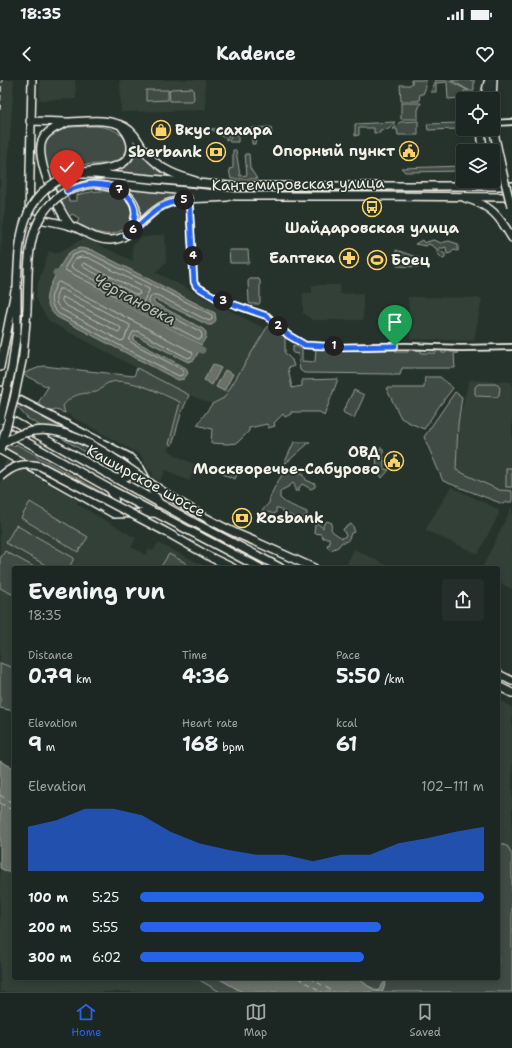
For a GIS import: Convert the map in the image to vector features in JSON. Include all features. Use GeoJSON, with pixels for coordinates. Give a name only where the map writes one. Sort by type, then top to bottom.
{"type":"FeatureCollection","features":[{"type":"Feature","properties":{"kind":"main road"},"geometry":{"type":"LineString","coordinates":[[0,367],[29,217],[32,80]]}},
{"type":"Feature","properties":{"kind":"main road"},"geometry":{"type":"LineString","coordinates":[[486,92],[490,81]]}},
{"type":"Feature","properties":{"kind":"main road"},"geometry":{"type":"LineString","coordinates":[[489,92],[490,81]]}},
{"type":"Feature","properties":{"kind":"main road"},"geometry":{"type":"LineString","coordinates":[[490,81],[491,92]]}},
{"type":"Feature","properties":{"kind":"main road","name":"Кантемировская улица"},"geometry":{"type":"LineString","coordinates":[[30,121],[103,121],[119,125],[133,133],[149,156],[167,171],[214,186],[512,186]]}},
{"type":"Feature","properties":{"kind":"main road"},"geometry":{"type":"LineString","coordinates":[[68,122],[53,129],[46,135],[41,143],[40,153],[58,206],[65,220],[71,226]]}},
{"type":"Feature","properties":{"kind":"main road"},"geometry":{"type":"LineString","coordinates":[[0,420],[15,351],[17,330],[18,256],[23,225],[28,212],[39,195],[49,186],[65,177],[113,168],[123,164],[130,153],[131,145],[126,132],[119,125]]}},
{"type":"Feature","properties":{"kind":"main road"},"geometry":{"type":"LineString","coordinates":[[495,136],[512,207]]}},
{"type":"Feature","properties":{"kind":"main road"},"geometry":{"type":"LineString","coordinates":[[77,174],[123,176],[214,186]]}},
{"type":"Feature","properties":{"kind":"main road"},"geometry":{"type":"LineString","coordinates":[[94,184],[123,191],[130,198],[136,213],[133,225],[127,235]]}},
{"type":"Feature","properties":{"kind":"main road"},"geometry":{"type":"LineString","coordinates":[[157,513],[114,514],[0,450],[14,399],[23,356],[34,230],[44,210],[55,199],[67,191],[80,186],[94,184],[123,185],[202,194],[236,196]]}},
{"type":"Feature","properties":{"kind":"main road"},"geometry":{"type":"LineString","coordinates":[[448,187],[456,186]]}},
{"type":"Feature","properties":{"kind":"main road","name":"Кантемировская улица"},"geometry":{"type":"LineString","coordinates":[[29,217],[71,226],[104,240],[116,240],[127,235],[157,209],[175,201],[189,199],[236,196],[512,197]]}},
{"type":"Feature","properties":{"kind":"main road"},"geometry":{"type":"LineString","coordinates":[[461,197],[476,201],[488,207],[502,222],[512,238]]}},
{"type":"Feature","properties":{"kind":"main road"},"geometry":{"type":"LineString","coordinates":[[0,390],[133,460],[140,468],[159,503]]}},
{"type":"Feature","properties":{"kind":"main road","name":"Каширское шоссе"},"geometry":{"type":"LineString","coordinates":[[0,414],[159,503],[277,566]]}},
{"type":"Feature","properties":{"kind":"main road","name":"Каширское шоссе"},"geometry":{"type":"LineString","coordinates":[[0,427],[110,489],[256,566]]}},
{"type":"Feature","properties":{"kind":"main road"},"geometry":{"type":"LineString","coordinates":[[0,445],[14,436],[35,430],[58,432],[73,436],[113,458],[180,502],[234,532],[310,566]]}},
{"type":"Feature","properties":{"kind":"main road"},"geometry":{"type":"LineString","coordinates":[[114,478],[124,478],[131,475],[134,470],[132,462],[124,455]]}},
{"type":"Feature","properties":{"kind":"main road"},"geometry":{"type":"LineString","coordinates":[[0,477],[10,468],[19,465],[30,464],[40,466],[229,566]]}},
{"type":"Feature","properties":{"kind":"main road"},"geometry":{"type":"LineString","coordinates":[[99,505],[107,507],[114,505],[115,498],[110,489]]}},
{"type":"Feature","properties":{"kind":"main road"},"geometry":{"type":"LineString","coordinates":[[500,675],[512,681]]}},
{"type":"Feature","properties":{"kind":"main road"},"geometry":{"type":"LineString","coordinates":[[500,687],[512,693]]}},
{"type":"Feature","properties":{"kind":"street"},"geometry":{"type":"LineString","coordinates":[[500,123],[512,122]]}},
{"type":"Feature","properties":{"kind":"street"},"geometry":{"type":"LineString","coordinates":[[189,199],[194,282],[196,286],[218,299],[267,316],[288,335],[305,345],[342,347],[512,347]]}},
{"type":"Feature","properties":{"kind":"shaded area"},"geometry":{"type":"Polygon","coordinates":[[[0,80],[14,80],[0,257],[0,80]]]}},
{"type":"Feature","properties":{"kind":"shaded area"},"geometry":{"type":"Polygon","coordinates":[[[40,80],[75,80],[76,99],[39,100],[40,80]]]}},
{"type":"Feature","properties":{"kind":"shaded area"},"geometry":{"type":"Polygon","coordinates":[[[120,80],[205,80],[206,110],[121,112],[120,80]]]}},
{"type":"Feature","properties":{"kind":"shaded area"},"geometry":{"type":"Polygon","coordinates":[[[411,80],[426,80],[426,87],[423,94],[420,94],[419,101],[401,101],[400,85],[410,85],[413,82],[411,82],[411,80]]]}},
{"type":"Feature","properties":{"kind":"shaded area"},"geometry":{"type":"Polygon","coordinates":[[[436,80],[448,80],[469,91],[456,92],[456,98],[448,99],[447,82],[436,83],[436,92],[431,92],[436,80]]]}},
{"type":"Feature","properties":{"kind":"shaded area"},"geometry":{"type":"Polygon","coordinates":[[[451,80],[474,80],[474,91],[470,91],[451,80]]]}},
{"type":"Feature","properties":{"kind":"shaded area"},"geometry":{"type":"Polygon","coordinates":[[[192,88],[194,99],[192,101],[170,101],[169,91],[171,89],[192,88]]]}},
{"type":"Feature","properties":{"kind":"shaded area"},"geometry":{"type":"Polygon","coordinates":[[[146,90],[168,90],[168,100],[146,101],[146,90]]]}},
{"type":"Feature","properties":{"kind":"shaded area"},"geometry":{"type":"Polygon","coordinates":[[[401,103],[421,103],[418,110],[418,119],[401,119],[401,103]]]}},
{"type":"Feature","properties":{"kind":"shaded area"},"geometry":{"type":"Polygon","coordinates":[[[418,121],[418,135],[398,135],[397,129],[393,129],[400,122],[418,121]]]}},
{"type":"Feature","properties":{"kind":"shaded area"},"geometry":{"type":"Polygon","coordinates":[[[395,122],[389,129],[380,130],[380,133],[374,133],[374,128],[359,128],[359,135],[355,136],[355,124],[395,122]]]}},
{"type":"Feature","properties":{"kind":"shaded area"},"geometry":{"type":"Polygon","coordinates":[[[456,123],[456,129],[428,130],[427,124],[456,123]]]}},
{"type":"Feature","properties":{"kind":"shaded area"},"geometry":{"type":"Polygon","coordinates":[[[90,126],[112,129],[117,132],[125,139],[127,144],[126,152],[117,161],[110,163],[80,165],[59,171],[69,201],[77,201],[77,195],[100,191],[114,193],[128,202],[132,215],[130,222],[119,232],[106,234],[97,232],[77,224],[79,218],[72,214],[68,218],[64,214],[42,157],[43,147],[50,134],[64,128],[90,126]]]}},
{"type":"Feature","properties":{"kind":"shaded area"},"geometry":{"type":"Polygon","coordinates":[[[271,127],[272,134],[256,136],[255,144],[252,144],[252,128],[271,127]]]}},
{"type":"Feature","properties":{"kind":"shaded area"},"geometry":{"type":"Polygon","coordinates":[[[232,128],[227,140],[211,129],[232,128]]]}},
{"type":"Feature","properties":{"kind":"shaded area"},"geometry":{"type":"Polygon","coordinates":[[[234,128],[249,128],[249,132],[238,133],[238,142],[230,142],[229,141],[234,128]]]}},
{"type":"Feature","properties":{"kind":"shaded area"},"geometry":{"type":"Polygon","coordinates":[[[135,142],[173,178],[115,172],[128,165],[133,159],[135,154],[135,142]]]}},
{"type":"Feature","properties":{"kind":"shaded area"},"geometry":{"type":"Polygon","coordinates":[[[233,150],[236,150],[240,176],[247,175],[245,154],[249,154],[250,168],[257,179],[231,179],[229,169],[233,168],[233,150]]]}},
{"type":"Feature","properties":{"kind":"shaded area"},"geometry":{"type":"Polygon","coordinates":[[[456,166],[456,171],[405,172],[401,168],[456,166]]]}},
{"type":"Feature","properties":{"kind":"shaded area"},"geometry":{"type":"Polygon","coordinates":[[[129,189],[192,196],[181,198],[138,222],[140,213],[139,208],[129,189]]]}},
{"type":"Feature","properties":{"kind":"shaded area"},"geometry":{"type":"Polygon","coordinates":[[[165,234],[166,263],[155,272],[266,329],[224,398],[212,404],[189,395],[50,322],[36,298],[37,286],[49,251],[56,254],[84,238],[133,261],[132,246],[140,238],[165,234]]]}},
{"type":"Feature","properties":{"kind":"shaded area"},"geometry":{"type":"Polygon","coordinates":[[[422,240],[424,243],[433,240],[440,243],[449,241],[458,244],[458,251],[454,250],[447,254],[446,247],[439,248],[439,250],[445,254],[445,258],[443,259],[437,253],[437,249],[429,244],[426,246],[415,244],[422,240]]]}},
{"type":"Feature","properties":{"kind":"shaded area"},"geometry":{"type":"Polygon","coordinates":[[[229,250],[248,250],[249,263],[230,263],[229,250]]]}},
{"type":"Feature","properties":{"kind":"shaded area"},"geometry":{"type":"Polygon","coordinates":[[[396,250],[419,258],[419,267],[397,266],[396,250]]]}},
{"type":"Feature","properties":{"kind":"shaded area"},"geometry":{"type":"Polygon","coordinates":[[[250,279],[259,279],[260,281],[259,304],[250,304],[249,302],[248,281],[250,279]]]}},
{"type":"Feature","properties":{"kind":"shaded area"},"geometry":{"type":"Polygon","coordinates":[[[312,285],[340,285],[340,294],[363,293],[363,320],[312,320],[303,313],[303,293],[312,293],[312,285]]]}},
{"type":"Feature","properties":{"kind":"shaded area"},"geometry":{"type":"Polygon","coordinates":[[[408,297],[482,298],[474,341],[410,339],[408,297]]]}},
{"type":"Feature","properties":{"kind":"shaded area"},"geometry":{"type":"Polygon","coordinates":[[[271,323],[281,333],[285,332],[285,353],[292,360],[294,366],[288,368],[292,388],[302,386],[302,380],[338,379],[324,416],[320,412],[291,412],[291,414],[285,417],[283,414],[274,423],[275,426],[268,428],[267,424],[249,428],[249,431],[237,443],[211,443],[212,429],[197,425],[212,404],[224,398],[271,323]]]}},
{"type":"Feature","properties":{"kind":"shaded area"},"geometry":{"type":"Polygon","coordinates":[[[293,345],[302,349],[302,361],[315,362],[316,348],[396,349],[396,352],[421,350],[421,353],[436,353],[437,347],[442,348],[442,353],[446,353],[446,348],[450,348],[450,352],[458,353],[454,354],[455,368],[402,368],[400,375],[304,373],[300,370],[298,354],[293,353],[293,345]]]}},
{"type":"Feature","properties":{"kind":"shaded area"},"geometry":{"type":"Polygon","coordinates":[[[43,366],[134,376],[137,368],[189,395],[181,414],[172,445],[169,444],[180,402],[135,384],[116,381],[106,384],[96,392],[74,396],[63,406],[65,413],[56,410],[49,412],[38,403],[48,387],[22,374],[43,366]]]}},
{"type":"Feature","properties":{"kind":"shaded area"},"geometry":{"type":"Polygon","coordinates":[[[425,377],[440,377],[453,388],[424,429],[401,418],[386,388],[424,388],[425,377]]]}},
{"type":"Feature","properties":{"kind":"shaded area"},"geometry":{"type":"Polygon","coordinates":[[[469,380],[512,382],[512,491],[499,490],[456,470],[458,424],[469,380]]]}},
{"type":"Feature","properties":{"kind":"shaded area"},"geometry":{"type":"Polygon","coordinates":[[[129,382],[180,402],[169,443],[172,445],[167,449],[179,457],[196,465],[189,481],[166,470],[160,481],[151,476],[153,473],[148,469],[141,455],[65,413],[63,406],[68,399],[80,393],[98,391],[108,383],[129,382]]]}},
{"type":"Feature","properties":{"kind":"shaded area"},"geometry":{"type":"Polygon","coordinates":[[[478,384],[497,384],[500,388],[499,395],[497,397],[477,396],[475,394],[475,387],[478,384]]]}},
{"type":"Feature","properties":{"kind":"shaded area"},"geometry":{"type":"Polygon","coordinates":[[[354,390],[364,396],[354,418],[343,411],[354,390]]]}},
{"type":"Feature","properties":{"kind":"shaded area"},"geometry":{"type":"Polygon","coordinates":[[[455,392],[462,397],[458,424],[456,470],[499,490],[512,491],[512,502],[503,504],[443,481],[424,437],[455,392]]]}},
{"type":"Feature","properties":{"kind":"shaded area"},"geometry":{"type":"Polygon","coordinates":[[[12,401],[128,464],[128,473],[123,474],[27,418],[12,401]]]}},
{"type":"Feature","properties":{"kind":"shaded area"},"geometry":{"type":"Polygon","coordinates":[[[294,442],[310,442],[286,463],[285,462],[294,442]]]}},
{"type":"Feature","properties":{"kind":"shaded area"},"geometry":{"type":"Polygon","coordinates":[[[0,443],[15,446],[16,444],[110,497],[112,500],[103,502],[0,445],[0,443]]]}},
{"type":"Feature","properties":{"kind":"shaded area"},"geometry":{"type":"Polygon","coordinates":[[[380,448],[383,450],[384,469],[389,470],[382,478],[376,463],[380,448]]]}},
{"type":"Feature","properties":{"kind":"shaded area"},"geometry":{"type":"Polygon","coordinates":[[[6,460],[79,501],[77,504],[136,538],[131,547],[146,555],[149,549],[153,551],[158,543],[205,566],[12,566],[12,667],[0,663],[0,473],[6,460]]]}},
{"type":"Feature","properties":{"kind":"shaded area"},"geometry":{"type":"Polygon","coordinates":[[[227,465],[240,466],[235,479],[223,474],[227,465]]]}},
{"type":"Feature","properties":{"kind":"shaded area"},"geometry":{"type":"Polygon","coordinates":[[[506,468],[512,468],[512,487],[506,487],[506,468]]]}},
{"type":"Feature","properties":{"kind":"shaded area"},"geometry":{"type":"Polygon","coordinates":[[[287,469],[297,473],[303,473],[306,480],[315,484],[315,487],[311,489],[302,484],[299,491],[295,491],[295,486],[293,483],[280,491],[280,498],[286,503],[307,512],[307,515],[304,517],[304,520],[301,520],[287,514],[279,508],[276,508],[276,513],[273,514],[269,512],[264,516],[261,522],[256,521],[263,509],[269,503],[276,485],[287,469]]]}},
{"type":"Feature","properties":{"kind":"shaded area"},"geometry":{"type":"Polygon","coordinates":[[[451,487],[498,509],[499,514],[478,554],[425,530],[451,487]]]}},
{"type":"Feature","properties":{"kind":"shaded area"},"geometry":{"type":"Polygon","coordinates":[[[30,502],[88,537],[78,552],[21,518],[30,502]]]}},
{"type":"Feature","properties":{"kind":"shaded area"},"geometry":{"type":"Polygon","coordinates":[[[512,506],[512,589],[500,583],[500,566],[483,566],[512,506]]]}},
{"type":"Feature","properties":{"kind":"shaded area"},"geometry":{"type":"Polygon","coordinates":[[[327,521],[332,523],[331,529],[333,532],[342,538],[346,536],[343,529],[351,524],[354,528],[354,532],[351,533],[347,541],[342,542],[338,547],[331,550],[327,545],[330,544],[329,538],[323,538],[321,534],[314,533],[315,525],[317,523],[323,528],[323,525],[327,521]]]}},
{"type":"Feature","properties":{"kind":"shaded area"},"geometry":{"type":"Polygon","coordinates":[[[16,525],[74,558],[70,566],[47,566],[6,543],[16,525]]]}},
{"type":"Feature","properties":{"kind":"shaded area"},"geometry":{"type":"Polygon","coordinates":[[[354,549],[389,566],[346,566],[354,549]]]}},
{"type":"Feature","properties":{"kind":"shaded area"},"geometry":{"type":"Polygon","coordinates":[[[5,551],[32,566],[12,566],[12,594],[0,588],[0,559],[5,551]]]}},
{"type":"Feature","properties":{"kind":"shaded area"},"geometry":{"type":"Polygon","coordinates":[[[169,554],[186,563],[185,566],[161,566],[169,554]]]}},
{"type":"Feature","properties":{"kind":"shaded area"},"geometry":{"type":"Polygon","coordinates":[[[0,663],[12,667],[12,711],[0,708],[0,663]]]}},
{"type":"Feature","properties":{"kind":"shaded area"},"geometry":{"type":"Polygon","coordinates":[[[500,701],[512,707],[512,854],[508,847],[500,843],[500,701]]]}},
{"type":"Feature","properties":{"kind":"shaded area"},"geometry":{"type":"Polygon","coordinates":[[[500,843],[508,847],[512,855],[512,992],[382,992],[386,981],[378,991],[360,980],[500,980],[500,843]]]}},
{"type":"Feature","properties":{"kind":"shaded area"},"geometry":{"type":"Polygon","coordinates":[[[0,868],[12,874],[12,980],[199,980],[220,992],[0,992],[0,868]]]}},
{"type":"Feature","properties":{"kind":"shaded area"},"geometry":{"type":"Polygon","coordinates":[[[199,980],[222,980],[231,984],[242,992],[220,992],[199,980]]]}},
{"type":"Feature","properties":{"kind":"water"},"geometry":{"type":"Polygon","coordinates":[[[80,248],[92,250],[215,313],[216,320],[212,325],[208,325],[155,299],[153,302],[203,329],[206,332],[206,337],[201,345],[60,272],[58,276],[199,351],[194,360],[188,362],[135,335],[133,340],[186,368],[188,373],[184,379],[178,380],[57,317],[53,313],[47,301],[50,286],[60,266],[69,253],[80,248]]]}},
{"type":"Feature","properties":{"kind":"water"},"geometry":{"type":"Polygon","coordinates":[[[213,364],[221,368],[212,385],[204,380],[213,364]]]}},
{"type":"Feature","properties":{"kind":"water"},"geometry":{"type":"Polygon","coordinates":[[[225,370],[233,374],[224,391],[216,387],[225,370]]]}},
{"type":"Feature","properties":{"kind":"water"},"geometry":{"type":"Polygon","coordinates":[[[0,761],[12,767],[12,874],[0,868],[0,761]]]}},
{"type":"Feature","properties":{"kind":"water"},"geometry":{"type":"Polygon","coordinates":[[[221,980],[360,980],[378,991],[385,981],[386,982],[382,992],[242,992],[221,980]]]}},
{"type":"Feature","properties":{"kind":"waterway","name":"Чертановка"},"geometry":{"type":"LineString","coordinates":[[56,273],[202,350]]}},
{"type":"Feature","properties":{"kind":"ferry route"},"geometry":{"type":"LineString","coordinates":[[0,795],[12,803]]}},
{"type":"Feature","properties":{"kind":"ferry route"},"geometry":{"type":"LineString","coordinates":[[0,803],[12,810]]}},
{"type":"Feature","properties":{"kind":"ferry route"},"geometry":{"type":"LineString","coordinates":[[301,980],[322,992]]}},
{"type":"Feature","properties":{"kind":"ferry route"},"geometry":{"type":"LineString","coordinates":[[313,980],[334,992]]}},
{"type":"Feature","properties":{"kind":"railway"},"geometry":{"type":"LineString","coordinates":[[0,110],[2,80]]}},
{"type":"Feature","properties":{"kind":"place","name":"Вкус сахара"},"geometry":{"type":"Point","coordinates":[161,130]}},
{"type":"Feature","properties":{"kind":"place","name":"Опорный пункт"},"geometry":{"type":"Point","coordinates":[409,151]}},
{"type":"Feature","properties":{"kind":"place","name":"Sberbank"},"geometry":{"type":"Point","coordinates":[216,152]}},
{"type":"Feature","properties":{"kind":"place","name":"Шайдаровская улица"},"geometry":{"type":"Point","coordinates":[372,207]}},
{"type":"Feature","properties":{"kind":"place","name":"Еаптека"},"geometry":{"type":"Point","coordinates":[349,258]}},
{"type":"Feature","properties":{"kind":"place","name":"Боец"},"geometry":{"type":"Point","coordinates":[377,260]}},
{"type":"Feature","properties":{"kind":"place","name":"ОВД Москворечье-Сабурово"},"geometry":{"type":"Point","coordinates":[394,461]}},
{"type":"Feature","properties":{"kind":"place","name":"Rosbank"},"geometry":{"type":"Point","coordinates":[242,518]}},
{"type":"Feature","properties":{"kind":"route"},"geometry":{"type":"LineString","coordinates":[[67,191],[80,186],[94,184],[123,191],[133,202],[136,213],[131,230],[127,235],[157,209],[175,201],[189,199],[194,282],[196,286],[218,299],[267,316],[288,335],[305,345],[342,347],[395,346]]}}]}
